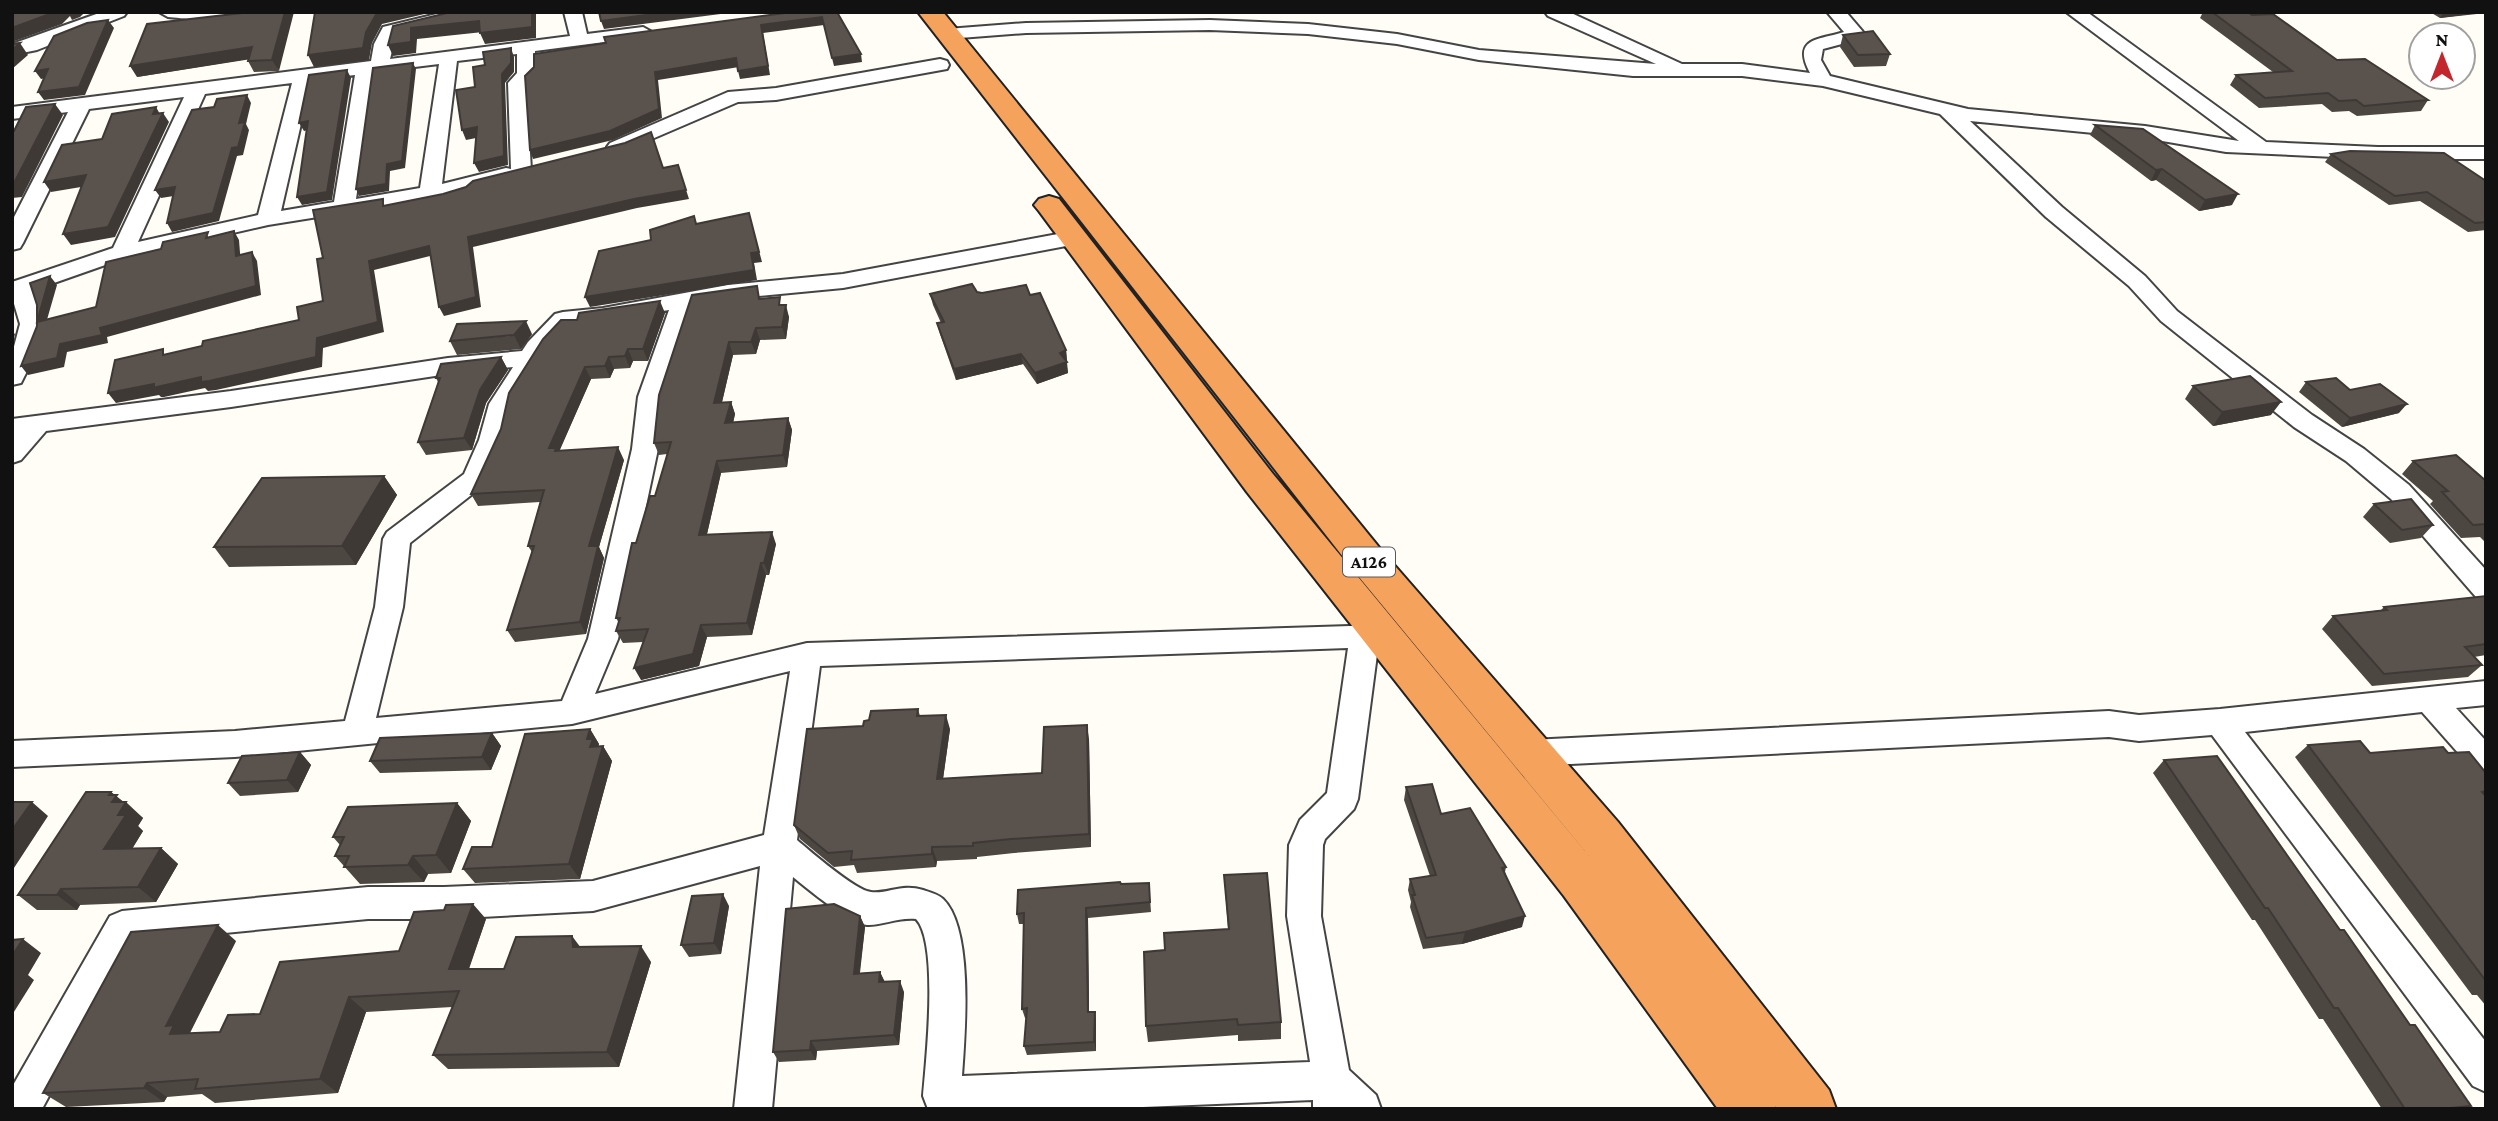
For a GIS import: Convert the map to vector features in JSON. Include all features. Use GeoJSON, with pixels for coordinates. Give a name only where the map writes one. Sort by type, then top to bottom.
{"type":"FeatureCollection","features":[{"type":"Feature","properties":{"kind":"highway","name":"A126"},"geometry":{"type":"LineString","coordinates":[[901,12],[939,37],[1360,550],[1602,836],[1810,1109]]}},
{"type":"Feature","properties":{"kind":"highway","name":"A126"},"geometry":{"type":"LineString","coordinates":[[939,37],[1074,238],[1373,637],[1589,892],[1749,1109]]}},
{"type":"Feature","properties":{"kind":"street"},"geometry":{"type":"LineString","coordinates":[[12,50],[31,46],[118,12]]}},
{"type":"Feature","properties":{"kind":"street"},"geometry":{"type":"LineString","coordinates":[[168,12],[242,16],[272,12]]}},
{"type":"Feature","properties":{"kind":"street"},"geometry":{"type":"LineString","coordinates":[[344,208],[372,65],[389,31],[468,12]]}},
{"type":"Feature","properties":{"kind":"street"},"geometry":{"type":"LineString","coordinates":[[573,12],[580,40]]}},
{"type":"Feature","properties":{"kind":"street"},"geometry":{"type":"LineString","coordinates":[[1554,12],[1687,70]]}},
{"type":"Feature","properties":{"kind":"street"},"geometry":{"type":"LineString","coordinates":[[1823,79],[1812,60],[1814,47],[1820,42],[1849,38],[1855,33],[1836,12]]}},
{"type":"Feature","properties":{"kind":"street"},"geometry":{"type":"LineString","coordinates":[[2075,12],[2262,148]]}},
{"type":"Feature","properties":{"kind":"street"},"geometry":{"type":"LineString","coordinates":[[596,152],[621,146],[735,96],[776,94],[939,37],[1026,29],[1210,25],[1396,32],[1479,55],[1633,70],[1742,69],[1823,79],[1968,115],[2145,132],[2226,146],[2378,153],[2486,153]]}},
{"type":"Feature","properties":{"kind":"street"},"geometry":{"type":"LineString","coordinates":[[448,64],[526,47],[663,30]]}},
{"type":"Feature","properties":{"kind":"street"},"geometry":{"type":"LineString","coordinates":[[521,170],[517,83],[526,74],[526,47]]}},
{"type":"Feature","properties":{"kind":"street"},"geometry":{"type":"LineString","coordinates":[[430,193],[448,64]]}},
{"type":"Feature","properties":{"kind":"street"},"geometry":{"type":"LineString","coordinates":[[12,113],[372,65],[448,64],[475,67]]}},
{"type":"Feature","properties":{"kind":"street"},"geometry":{"type":"LineString","coordinates":[[268,219],[303,75]]}},
{"type":"Feature","properties":{"kind":"street"},"geometry":{"type":"LineString","coordinates":[[122,252],[198,88]]}},
{"type":"Feature","properties":{"kind":"street"},"geometry":{"type":"LineString","coordinates":[[15,232],[82,103]]}},
{"type":"Feature","properties":{"kind":"street"},"geometry":{"type":"LineString","coordinates":[[1947,110],[2054,212],[2137,281],[2169,316],[2400,492],[2486,589]]}},
{"type":"Feature","properties":{"kind":"street"},"geometry":{"type":"LineString","coordinates":[[12,377],[32,338],[32,321],[16,289],[122,252],[268,219],[430,193],[546,164]]}},
{"type":"Feature","properties":{"kind":"street"},"geometry":{"type":"LineString","coordinates":[[357,733],[389,607],[397,539],[475,478],[492,440],[501,404],[536,347],[563,319],[603,315],[728,292],[843,281],[1074,238]]}},
{"type":"Feature","properties":{"kind":"street"},"geometry":{"type":"LineString","coordinates":[[572,712],[603,639],[645,449],[650,397],[684,300]]}},
{"type":"Feature","properties":{"kind":"street"},"geometry":{"type":"LineString","coordinates":[[12,427],[231,400],[447,366],[531,358]]}},
{"type":"Feature","properties":{"kind":"street"},"geometry":{"type":"LineString","coordinates":[[12,454],[38,424]]}},
{"type":"Feature","properties":{"kind":"street"},"geometry":{"type":"LineString","coordinates":[[12,754],[235,744],[572,712],[807,655],[1373,637],[1342,799],[1333,805],[1312,830],[1306,845],[1304,916],[1332,1094]]}},
{"type":"Feature","properties":{"kind":"street"},"geometry":{"type":"LineString","coordinates":[[753,1109],[779,846],[807,655]]}},
{"type":"Feature","properties":{"kind":"street"},"geometry":{"type":"LineString","coordinates":[[1531,753],[2109,724],[2139,728],[2220,722],[2486,693]]}},
{"type":"Feature","properties":{"kind":"street"},"geometry":{"type":"LineString","coordinates":[[2430,700],[2486,763]]}},
{"type":"Feature","properties":{"kind":"street"},"geometry":{"type":"LineString","coordinates":[[2220,722],[2486,1073]]}},
{"type":"Feature","properties":{"kind":"street"},"geometry":{"type":"LineString","coordinates":[[779,846],[836,891],[867,909],[894,902],[928,908],[940,921],[948,995],[942,1096],[1332,1094],[1363,1109]]}},
{"type":"Feature","properties":{"kind":"street"},"geometry":{"type":"LineString","coordinates":[[21,1109],[122,926],[368,903],[444,903],[593,896],[779,846]]}},
{"type":"Feature","properties":{"kind":"building"},"geometry":{"type":"Polygon","coordinates":[[[12,12],[55,12],[12,28],[12,12]]]}},
{"type":"Feature","properties":{"kind":"building"},"geometry":{"type":"Polygon","coordinates":[[[251,12],[285,12],[272,60],[248,61],[252,47],[130,66],[147,24],[251,12]]]}},
{"type":"Feature","properties":{"kind":"building"},"geometry":{"type":"Polygon","coordinates":[[[315,12],[382,12],[377,13],[366,32],[363,48],[308,55],[315,12]]]}},
{"type":"Feature","properties":{"kind":"building"},"geometry":{"type":"Polygon","coordinates":[[[451,12],[532,12],[532,27],[480,33],[479,21],[411,28],[411,42],[388,45],[393,26],[451,12]]]}},
{"type":"Feature","properties":{"kind":"building"},"geometry":{"type":"Polygon","coordinates":[[[599,12],[669,12],[601,21],[599,12]]]}},
{"type":"Feature","properties":{"kind":"building"},"geometry":{"type":"Polygon","coordinates":[[[793,12],[837,12],[861,54],[832,58],[822,17],[761,25],[768,66],[738,71],[736,58],[655,72],[659,109],[610,131],[530,150],[525,76],[534,67],[534,54],[606,43],[604,37],[793,12]]]}},
{"type":"Feature","properties":{"kind":"building"},"geometry":{"type":"Polygon","coordinates":[[[2212,12],[2273,14],[2337,60],[2365,59],[2407,86],[2407,91],[2414,91],[2428,100],[2364,106],[2356,100],[2339,101],[2328,93],[2265,98],[2236,75],[2292,71],[2212,12]]]}},
{"type":"Feature","properties":{"kind":"building"},"geometry":{"type":"Polygon","coordinates":[[[108,20],[79,87],[38,92],[48,69],[35,71],[54,36],[87,23],[108,20]]]}},
{"type":"Feature","properties":{"kind":"building"},"geometry":{"type":"Polygon","coordinates":[[[1873,31],[1890,54],[1858,55],[1843,35],[1873,31]]]}},
{"type":"Feature","properties":{"kind":"building"},"geometry":{"type":"Polygon","coordinates":[[[511,48],[511,63],[502,74],[504,156],[474,163],[477,127],[462,130],[456,90],[475,87],[473,67],[485,65],[483,52],[511,48]]]}},
{"type":"Feature","properties":{"kind":"building"},"geometry":{"type":"Polygon","coordinates":[[[413,63],[402,161],[387,164],[386,184],[356,189],[373,68],[413,63]]]}},
{"type":"Feature","properties":{"kind":"building"},"geometry":{"type":"Polygon","coordinates":[[[347,70],[327,192],[297,197],[308,121],[299,123],[309,75],[347,70]]]}},
{"type":"Feature","properties":{"kind":"building"},"geometry":{"type":"Polygon","coordinates":[[[247,95],[239,123],[245,122],[238,147],[232,148],[213,213],[167,223],[175,187],[155,190],[192,110],[214,107],[217,99],[247,95]]]}},
{"type":"Feature","properties":{"kind":"building"},"geometry":{"type":"Polygon","coordinates":[[[55,104],[12,185],[12,131],[26,107],[55,104]]]}},
{"type":"Feature","properties":{"kind":"building"},"geometry":{"type":"Polygon","coordinates":[[[156,107],[153,114],[163,113],[108,227],[63,234],[86,175],[44,182],[62,145],[102,139],[112,114],[156,107]]]}},
{"type":"Feature","properties":{"kind":"building"},"geometry":{"type":"Polygon","coordinates":[[[2095,125],[2143,129],[2238,194],[2205,200],[2162,169],[2156,170],[2095,125]]]}},
{"type":"Feature","properties":{"kind":"building"},"geometry":{"type":"Polygon","coordinates":[[[651,132],[663,168],[678,165],[686,190],[634,199],[468,237],[476,297],[439,307],[429,246],[369,261],[378,322],[317,338],[316,357],[209,381],[201,382],[201,377],[154,388],[154,384],[108,393],[115,360],[163,349],[163,355],[202,346],[203,341],[299,320],[297,307],[323,301],[317,259],[323,258],[313,210],[383,199],[383,206],[443,194],[466,187],[473,181],[625,143],[651,132]]]}},
{"type":"Feature","properties":{"kind":"building"},"geometry":{"type":"Polygon","coordinates":[[[2350,151],[2444,153],[2486,181],[2486,222],[2475,223],[2427,192],[2395,196],[2331,154],[2350,151]]]}},
{"type":"Feature","properties":{"kind":"building"},"geometry":{"type":"Polygon","coordinates":[[[749,213],[759,252],[751,253],[754,270],[585,297],[599,251],[651,240],[650,230],[694,216],[696,224],[749,213]]]}},
{"type":"Feature","properties":{"kind":"building"},"geometry":{"type":"Polygon","coordinates":[[[234,231],[236,256],[252,252],[256,286],[100,328],[102,335],[60,344],[57,358],[21,366],[37,322],[96,307],[106,262],[161,249],[163,242],[208,232],[206,238],[234,231]]]}},
{"type":"Feature","properties":{"kind":"building"},"geometry":{"type":"Polygon","coordinates":[[[50,276],[37,322],[37,305],[30,283],[50,276]]]}},
{"type":"Feature","properties":{"kind":"building"},"geometry":{"type":"Polygon","coordinates":[[[972,284],[977,292],[982,293],[1026,285],[1030,295],[1040,293],[1066,350],[1060,353],[1067,362],[1035,373],[1021,354],[954,369],[937,323],[944,322],[930,294],[972,284]]]}},
{"type":"Feature","properties":{"kind":"building"},"geometry":{"type":"Polygon","coordinates":[[[757,286],[759,299],[780,297],[779,305],[786,305],[782,327],[756,328],[751,342],[729,342],[714,403],[731,402],[725,423],[788,418],[783,455],[717,461],[699,535],[772,532],[764,563],[761,563],[747,623],[701,625],[693,654],[634,668],[648,629],[616,631],[620,618],[616,618],[632,543],[636,543],[650,496],[655,496],[671,442],[654,443],[659,395],[692,295],[757,286]]]}},
{"type":"Feature","properties":{"kind":"building"},"geometry":{"type":"Polygon","coordinates":[[[660,301],[643,349],[628,349],[625,356],[609,357],[605,366],[585,367],[549,448],[556,448],[555,451],[618,447],[589,546],[598,546],[580,622],[507,630],[534,546],[528,546],[544,490],[471,494],[501,429],[509,393],[543,339],[561,320],[577,320],[579,313],[660,301]]]}},
{"type":"Feature","properties":{"kind":"building"},"geometry":{"type":"Polygon","coordinates":[[[526,321],[514,335],[450,341],[457,324],[526,321]]]}},
{"type":"Feature","properties":{"kind":"building"},"geometry":{"type":"Polygon","coordinates":[[[501,357],[480,390],[464,438],[418,442],[440,378],[436,378],[441,364],[501,357]]]}},
{"type":"Feature","properties":{"kind":"building"},"geometry":{"type":"Polygon","coordinates":[[[2250,376],[2281,402],[2222,412],[2193,386],[2250,376]]]}},
{"type":"Feature","properties":{"kind":"building"},"geometry":{"type":"Polygon","coordinates":[[[2336,378],[2350,390],[2380,384],[2407,404],[2350,418],[2306,382],[2336,378]]]}},
{"type":"Feature","properties":{"kind":"building"},"geometry":{"type":"Polygon","coordinates":[[[2456,455],[2486,481],[2486,524],[2473,525],[2442,492],[2448,491],[2413,461],[2456,455]]]}},
{"type":"Feature","properties":{"kind":"building"},"geometry":{"type":"Polygon","coordinates":[[[384,476],[342,546],[214,547],[262,478],[384,476]]]}},
{"type":"Feature","properties":{"kind":"building"},"geometry":{"type":"Polygon","coordinates":[[[2411,499],[2433,525],[2402,530],[2374,504],[2411,499]]]}},
{"type":"Feature","properties":{"kind":"building"},"geometry":{"type":"Polygon","coordinates":[[[2486,596],[2486,644],[2465,647],[2482,665],[2384,674],[2333,616],[2387,610],[2384,607],[2486,596]]]}},
{"type":"Feature","properties":{"kind":"building"},"geometry":{"type":"Polygon","coordinates":[[[918,709],[917,716],[946,715],[937,779],[1042,773],[1044,727],[1087,725],[1089,834],[1011,839],[973,843],[973,846],[932,847],[932,854],[851,860],[852,851],[828,853],[794,825],[807,729],[863,726],[864,721],[869,720],[871,711],[918,709]]]}},
{"type":"Feature","properties":{"kind":"building"},"geometry":{"type":"Polygon","coordinates":[[[590,729],[587,739],[593,739],[590,747],[603,746],[569,864],[463,869],[472,847],[492,847],[525,734],[590,729]]]}},
{"type":"Feature","properties":{"kind":"building"},"geometry":{"type":"Polygon","coordinates":[[[492,733],[482,757],[370,761],[380,738],[492,733]]]}},
{"type":"Feature","properties":{"kind":"building"},"geometry":{"type":"Polygon","coordinates":[[[2360,741],[2370,753],[2443,747],[2448,753],[2469,752],[2486,773],[2486,791],[2482,792],[2486,796],[2486,981],[2308,745],[2360,741]]]}},
{"type":"Feature","properties":{"kind":"building"},"geometry":{"type":"Polygon","coordinates":[[[300,752],[287,780],[228,783],[242,756],[300,752]]]}},
{"type":"Feature","properties":{"kind":"building"},"geometry":{"type":"Polygon","coordinates":[[[2217,756],[2340,930],[2344,930],[2410,1025],[2415,1025],[2471,1106],[2405,1109],[2338,1008],[2334,1008],[2268,908],[2265,908],[2164,760],[2217,756]]]}},
{"type":"Feature","properties":{"kind":"building"},"geometry":{"type":"Polygon","coordinates":[[[1432,784],[1441,814],[1470,808],[1506,867],[1502,868],[1525,916],[1465,932],[1426,938],[1412,895],[1415,895],[1410,879],[1436,875],[1406,787],[1432,784]]]}},
{"type":"Feature","properties":{"kind":"building"},"geometry":{"type":"Polygon","coordinates":[[[86,792],[111,792],[109,795],[117,795],[112,802],[126,802],[118,815],[126,815],[104,849],[161,848],[138,887],[61,889],[57,895],[18,895],[86,792]]]}},
{"type":"Feature","properties":{"kind":"building"},"geometry":{"type":"Polygon","coordinates":[[[12,802],[32,802],[12,830],[12,802]]]}},
{"type":"Feature","properties":{"kind":"building"},"geometry":{"type":"Polygon","coordinates":[[[457,803],[436,855],[413,856],[408,865],[344,867],[349,856],[335,856],[344,837],[333,837],[348,807],[457,803]]]}},
{"type":"Feature","properties":{"kind":"building"},"geometry":{"type":"Polygon","coordinates":[[[1267,873],[1281,1022],[1238,1025],[1237,1019],[1146,1026],[1144,952],[1165,950],[1164,933],[1229,929],[1224,875],[1267,873]]]}},
{"type":"Feature","properties":{"kind":"building"},"geometry":{"type":"Polygon","coordinates":[[[1120,882],[1149,883],[1150,902],[1086,908],[1088,1012],[1095,1012],[1094,1042],[1024,1046],[1027,1008],[1022,1009],[1024,913],[1017,914],[1018,890],[1120,882]]]}},
{"type":"Feature","properties":{"kind":"building"},"geometry":{"type":"Polygon","coordinates":[[[723,894],[714,943],[681,945],[692,896],[723,894]]]}},
{"type":"Feature","properties":{"kind":"building"},"geometry":{"type":"Polygon","coordinates":[[[473,904],[449,969],[504,969],[516,937],[572,936],[573,947],[641,946],[607,1052],[433,1055],[459,991],[349,997],[320,1079],[195,1089],[198,1079],[147,1083],[144,1088],[43,1093],[131,932],[218,925],[166,1026],[174,1025],[170,1034],[220,1032],[228,1015],[260,1014],[280,962],[399,951],[414,912],[444,910],[446,905],[473,904]]]}},
{"type":"Feature","properties":{"kind":"building"},"geometry":{"type":"Polygon","coordinates":[[[834,904],[860,916],[854,974],[880,972],[879,982],[900,981],[894,1035],[811,1041],[810,1050],[773,1052],[786,909],[834,904]]]}},
{"type":"Feature","properties":{"kind":"building"},"geometry":{"type":"Polygon","coordinates":[[[23,939],[12,956],[12,940],[23,939]]]}}]}
